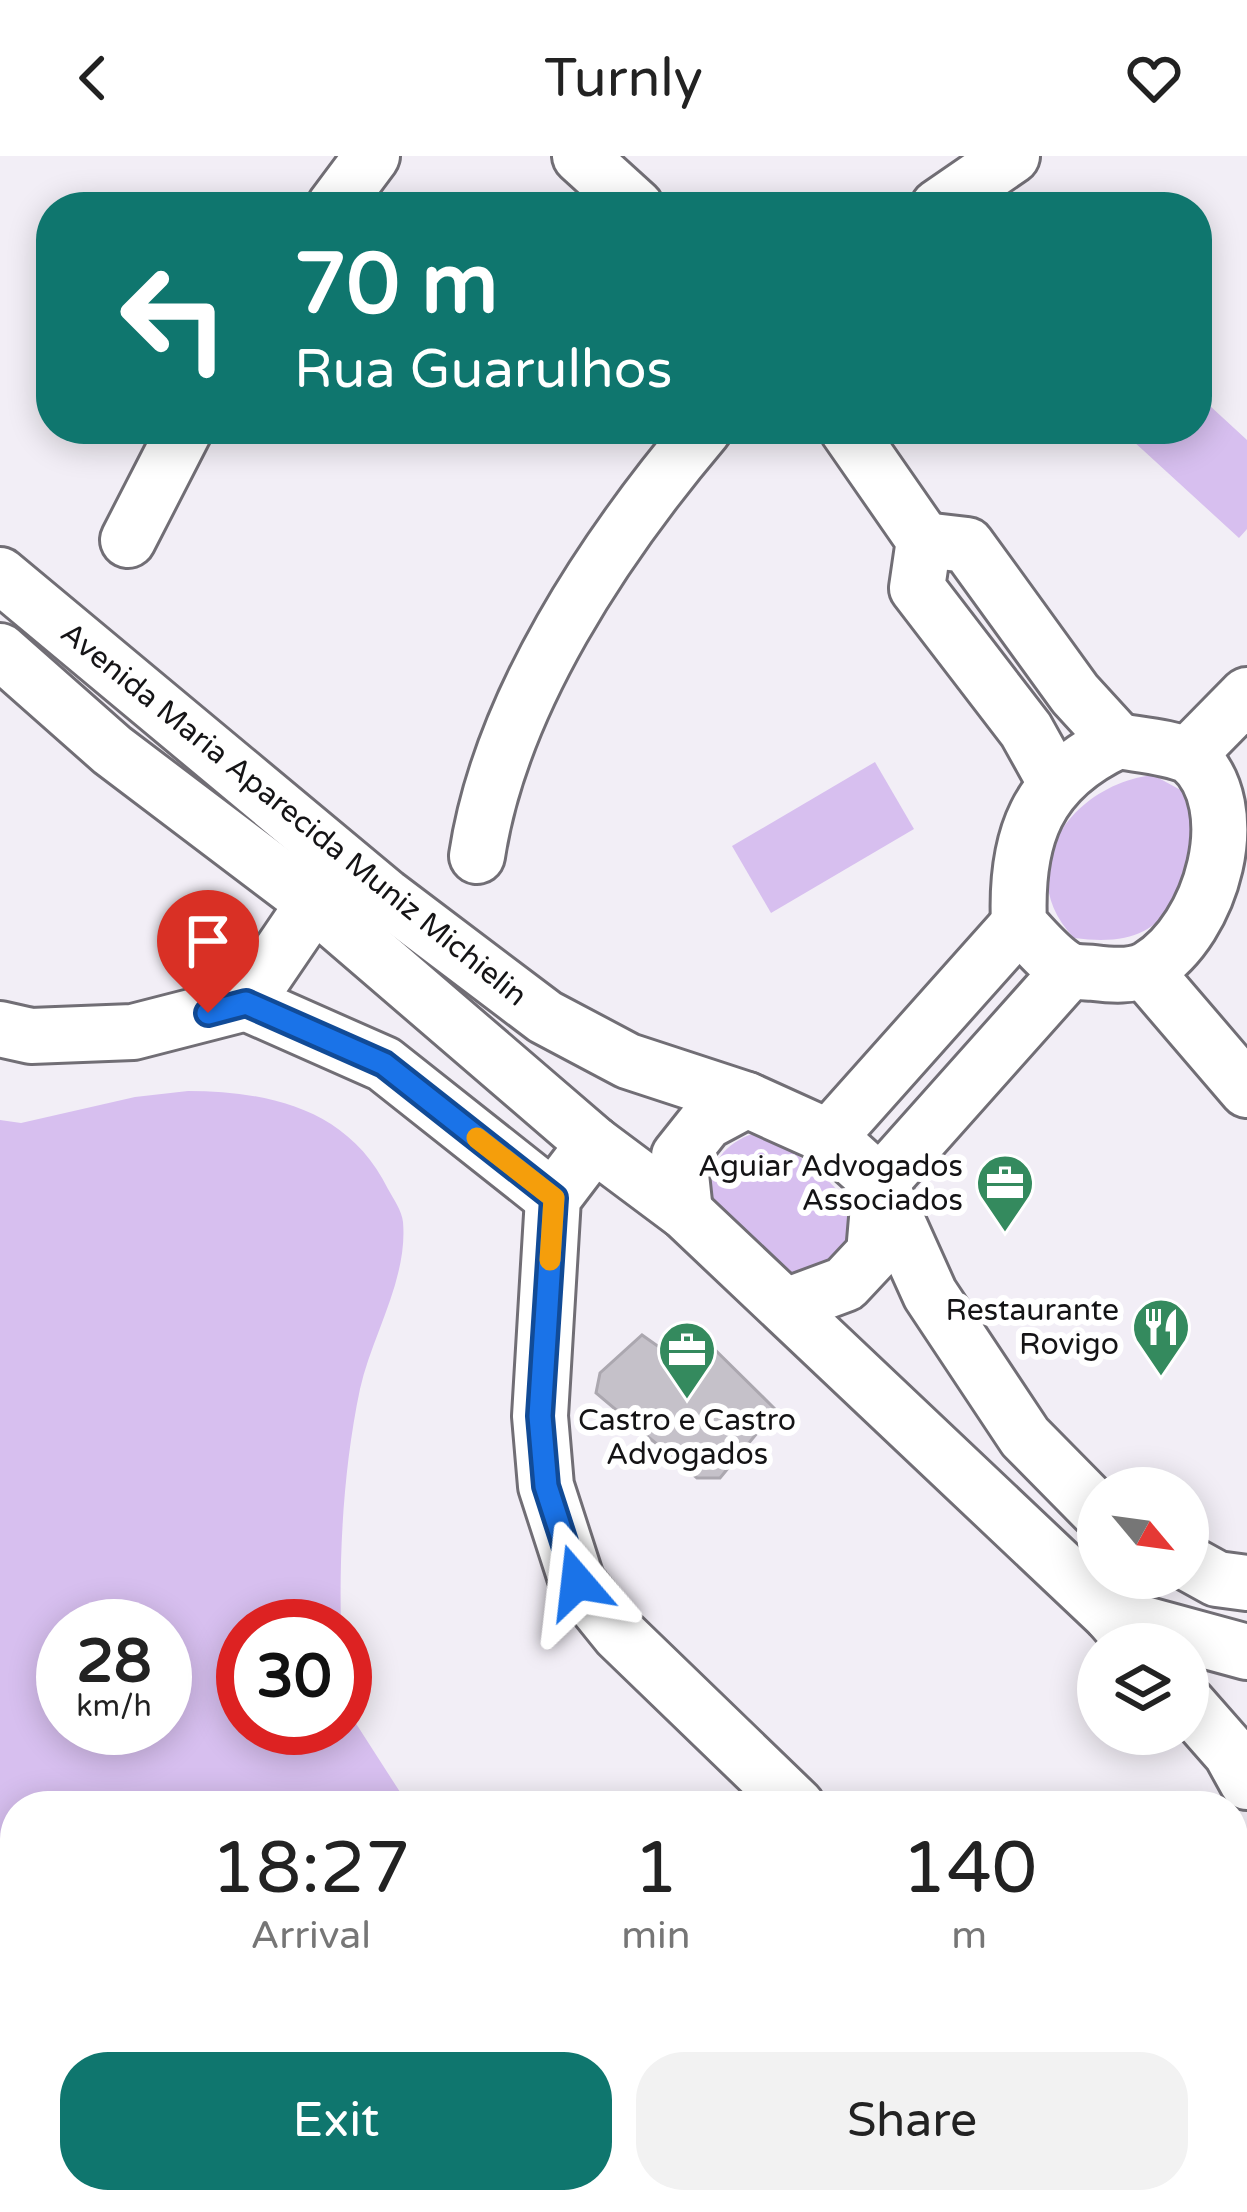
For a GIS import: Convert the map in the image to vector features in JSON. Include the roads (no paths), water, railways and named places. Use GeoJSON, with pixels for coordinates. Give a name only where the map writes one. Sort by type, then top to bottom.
{"type":"FeatureCollection","features":[{"type":"Feature","properties":{"kind":"street"},"geometry":{"type":"LineString","coordinates":[[345,192],[372,156]]}},
{"type":"Feature","properties":{"kind":"street"},"geometry":{"type":"LineString","coordinates":[[580,156],[620,192]]}},
{"type":"Feature","properties":{"kind":"street"},"geometry":{"type":"LineString","coordinates":[[960,192],[1012,156]]}},
{"type":"Feature","properties":{"kind":"street"},"geometry":{"type":"LineString","coordinates":[[128,540],[176,444]]}},
{"type":"Feature","properties":{"kind":"street"},"geometry":{"type":"LineString","coordinates":[[477,856],[484,808],[512,732],[556,643],[649,494],[691,444]]}},
{"type":"Feature","properties":{"kind":"street"},"geometry":{"type":"LineString","coordinates":[[858,444],[924,540],[917,588],[1026,730],[1055,782]]}},
{"type":"Feature","properties":{"kind":"street"},"geometry":{"type":"LineString","coordinates":[[924,540],[967,545],[1075,694],[1118,741],[1188,755],[1241,799],[1237,844],[1222,886],[1192,930],[1145,971],[1112,975],[1069,971],[1019,924]]}},
{"type":"Feature","properties":{"kind":"street","name":"Avenida Maria Aparecida Muniz Michielin"},"geometry":{"type":"LineString","coordinates":[[0,575],[385,896],[545,1017],[628,1061],[747,1100],[830,1138],[880,1183],[930,1294],[1025,1437],[1077,1490]]}},
{"type":"Feature","properties":{"kind":"street","name":"Avenida Maria Aparecida Muniz Michielin"},"geometry":{"type":"LineString","coordinates":[[0,651],[112,750],[314,903],[594,1144],[685,1212],[1118,1623]]}},
{"type":"Feature","properties":{"kind":"street"},"geometry":{"type":"LineString","coordinates":[[1026,730],[1075,694]]}},
{"type":"Feature","properties":{"kind":"street"},"geometry":{"type":"LineString","coordinates":[[1188,755],[1247,695]]}},
{"type":"Feature","properties":{"kind":"street"},"geometry":{"type":"LineString","coordinates":[[830,1138],[1019,924],[1020,858],[1030,826],[1055,782],[1088,755],[1118,741]]}},
{"type":"Feature","properties":{"kind":"street"},"geometry":{"type":"LineString","coordinates":[[246,1003],[314,903]]}},
{"type":"Feature","properties":{"kind":"street"},"geometry":{"type":"LineString","coordinates":[[785,1306],[845,1284],[874,1252],[880,1183],[1069,971]]}},
{"type":"Feature","properties":{"kind":"street"},"geometry":{"type":"LineString","coordinates":[[1145,971],[1247,1090]]}},
{"type":"Feature","properties":{"kind":"street"},"geometry":{"type":"LineString","coordinates":[[0,1030],[32,1036],[133,1032],[246,1003],[384,1064],[554,1198]]}},
{"type":"Feature","properties":{"kind":"street"},"geometry":{"type":"LineString","coordinates":[[685,1212],[680,1156],[706,1122],[747,1100]]}},
{"type":"Feature","properties":{"kind":"street"},"geometry":{"type":"LineString","coordinates":[[594,1144],[554,1198],[540,1416],[546,1486],[577,1582],[619,1634],[781,1791]]}},
{"type":"Feature","properties":{"kind":"street"},"geometry":{"type":"LineString","coordinates":[[1209,1645],[1247,1652]]}},
{"type":"Feature","properties":{"kind":"street"},"geometry":{"type":"LineString","coordinates":[[1209,1728],[1247,1782]]}},
{"type":"Feature","properties":{"kind":"place","name":"Aguiar Advogados Associados"},"geometry":{"type":"Point","coordinates":[1005,1234]}},
{"type":"Feature","properties":{"kind":"place","name":"Restaurante Rovigo"},"geometry":{"type":"Point","coordinates":[1161,1378]}},
{"type":"Feature","properties":{"kind":"place","name":"Castro e Castro Advogados"},"geometry":{"type":"Point","coordinates":[687,1401]}}]}
